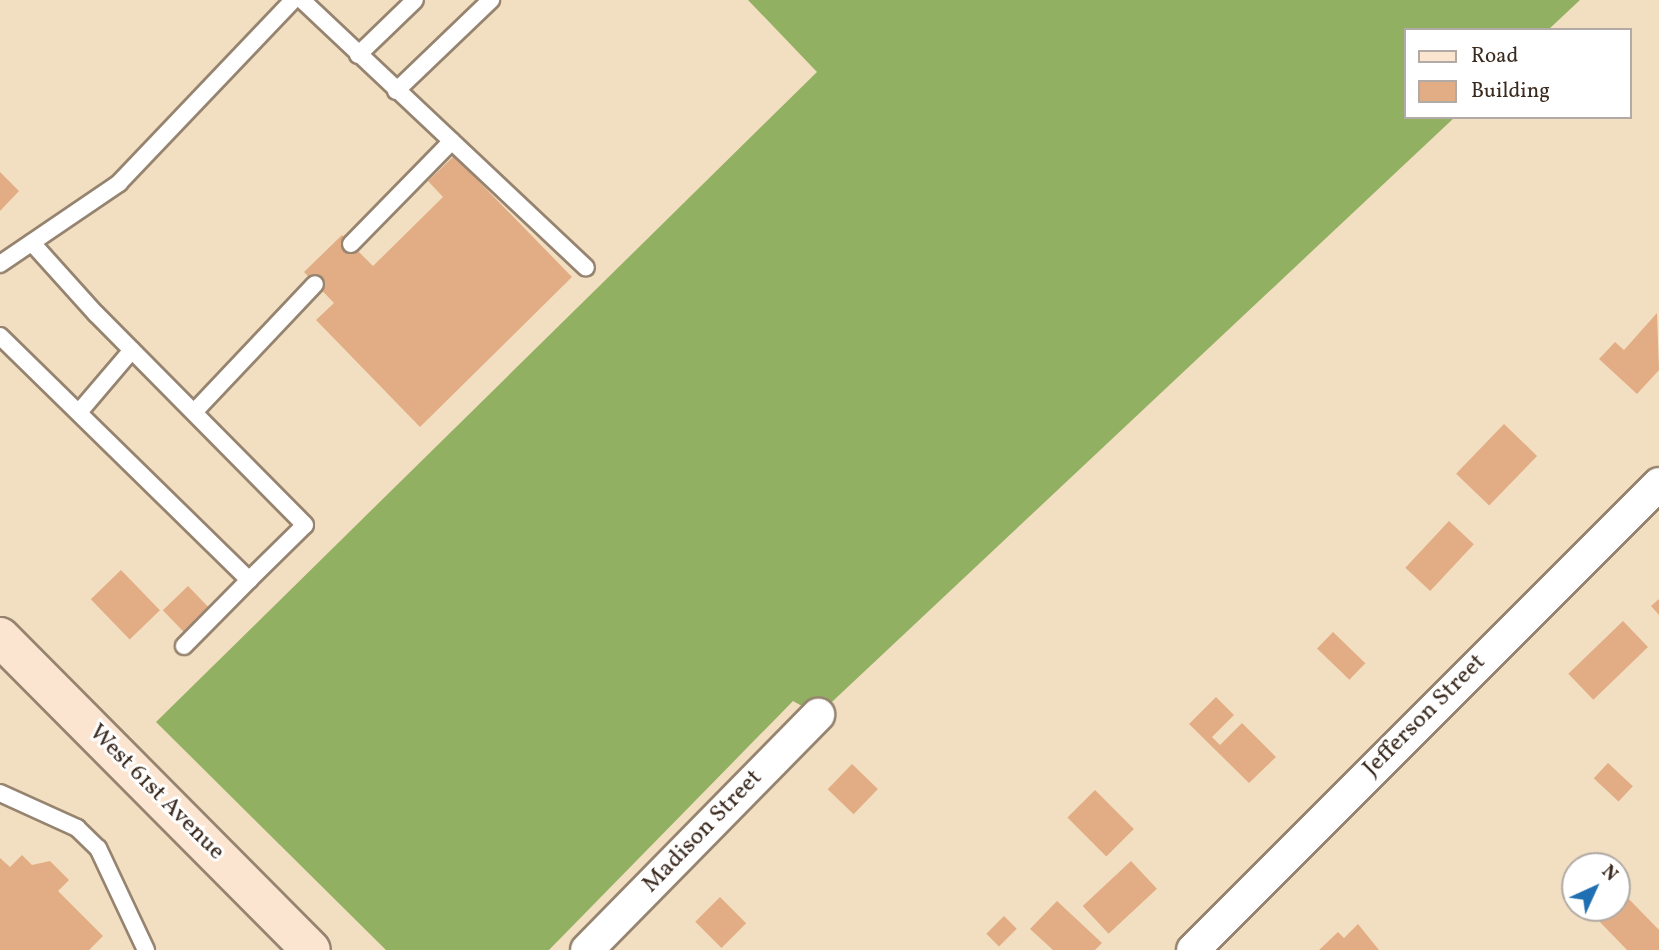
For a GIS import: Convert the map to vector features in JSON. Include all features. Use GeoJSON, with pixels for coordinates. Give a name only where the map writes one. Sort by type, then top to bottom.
{"type":"FeatureCollection","features":[{"type":"Feature","properties":{"kind":"main road","name":"West 61st Avenue"},"geometry":{"type":"LineString","coordinates":[[0,637],[311,950]]}},
{"type":"Feature","properties":{"kind":"street","name":"Jefferson Street"},"geometry":{"type":"LineString","coordinates":[[1193,950],[1659,484]]}},
{"type":"Feature","properties":{"kind":"street","name":"Madison Street"},"geometry":{"type":"LineString","coordinates":[[587,950],[818,715]]}},
{"type":"Feature","properties":{"kind":"lane"},"geometry":{"type":"LineString","coordinates":[[0,264],[119,183],[293,0]]}},
{"type":"Feature","properties":{"kind":"lane"},"geometry":{"type":"LineString","coordinates":[[302,0],[586,268]]}},
{"type":"Feature","properties":{"kind":"lane"},"geometry":{"type":"LineString","coordinates":[[358,55],[415,0]]}},
{"type":"Feature","properties":{"kind":"lane"},"geometry":{"type":"LineString","coordinates":[[396,91],[491,0]]}},
{"type":"Feature","properties":{"kind":"lane"},"geometry":{"type":"LineString","coordinates":[[351,244],[452,141]]}},
{"type":"Feature","properties":{"kind":"lane"},"geometry":{"type":"LineString","coordinates":[[32,243],[132,350],[196,410],[305,525],[184,646]]}},
{"type":"Feature","properties":{"kind":"lane"},"geometry":{"type":"LineString","coordinates":[[196,410],[315,284]]}},
{"type":"Feature","properties":{"kind":"lane"},"geometry":{"type":"LineString","coordinates":[[0,336],[80,411],[249,580]]}},
{"type":"Feature","properties":{"kind":"lane"},"geometry":{"type":"LineString","coordinates":[[80,411],[132,350]]}},
{"type":"Feature","properties":{"kind":"lane"},"geometry":{"type":"LineString","coordinates":[[0,793],[77,828],[98,848],[146,950]]}},
{"type":"Feature","properties":{"kind":"green space"},"geometry":{"type":"Polygon","coordinates":[[[748,0],[1580,0],[1550,28],[1404,28],[1404,119],[1453,119],[818,715],[793,701],[549,950],[386,950],[156,722],[817,72],[748,0]]]}},
{"type":"Feature","properties":{"kind":"building"},"geometry":{"type":"Polygon","coordinates":[[[454,156],[572,277],[420,427],[316,320],[334,303],[304,272],[342,235],[373,266],[443,197],[428,181],[454,156]]]}},
{"type":"Feature","properties":{"kind":"building"},"geometry":{"type":"Polygon","coordinates":[[[0,172],[19,191],[0,211],[0,172]]]}},
{"type":"Feature","properties":{"kind":"building"},"geometry":{"type":"Polygon","coordinates":[[[1657,313],[1659,370],[1637,394],[1599,359],[1615,342],[1624,350],[1657,313]]]}},
{"type":"Feature","properties":{"kind":"building"},"geometry":{"type":"Polygon","coordinates":[[[1504,424],[1537,456],[1489,506],[1456,474],[1504,424]]]}},
{"type":"Feature","properties":{"kind":"building"},"geometry":{"type":"Polygon","coordinates":[[[1449,521],[1474,544],[1430,591],[1405,568],[1449,521]]]}},
{"type":"Feature","properties":{"kind":"building"},"geometry":{"type":"Polygon","coordinates":[[[121,570],[160,610],[130,639],[91,599],[121,570]]]}},
{"type":"Feature","properties":{"kind":"building"},"geometry":{"type":"Polygon","coordinates":[[[188,586],[210,609],[185,633],[163,610],[188,586]]]}},
{"type":"Feature","properties":{"kind":"building"},"geometry":{"type":"Polygon","coordinates":[[[1659,599],[1659,615],[1651,606],[1659,599]]]}},
{"type":"Feature","properties":{"kind":"building"},"geometry":{"type":"Polygon","coordinates":[[[1623,621],[1648,647],[1593,700],[1568,674],[1623,621]]]}},
{"type":"Feature","properties":{"kind":"building"},"geometry":{"type":"Polygon","coordinates":[[[1333,632],[1365,663],[1349,680],[1317,649],[1333,632]]]}},
{"type":"Feature","properties":{"kind":"building"},"geometry":{"type":"Polygon","coordinates":[[[1216,697],[1234,715],[1212,737],[1220,745],[1242,723],[1276,757],[1249,783],[1189,724],[1216,697]]]}},
{"type":"Feature","properties":{"kind":"building"},"geometry":{"type":"Polygon","coordinates":[[[1608,763],[1633,786],[1619,802],[1594,778],[1608,763]]]}},
{"type":"Feature","properties":{"kind":"building"},"geometry":{"type":"Polygon","coordinates":[[[852,764],[878,789],[854,814],[828,789],[852,764]]]}},
{"type":"Feature","properties":{"kind":"building"},"geometry":{"type":"Polygon","coordinates":[[[1095,790],[1134,829],[1106,856],[1067,818],[1095,790]]]}},
{"type":"Feature","properties":{"kind":"building"},"geometry":{"type":"Polygon","coordinates":[[[22,855],[32,865],[50,861],[69,880],[58,891],[103,936],[89,950],[0,950],[0,858],[10,867],[22,855]]]}},
{"type":"Feature","properties":{"kind":"building"},"geometry":{"type":"Polygon","coordinates":[[[1131,861],[1157,889],[1109,934],[1083,906],[1131,861]]]}},
{"type":"Feature","properties":{"kind":"building"},"geometry":{"type":"Polygon","coordinates":[[[720,897],[746,923],[721,948],[695,922],[720,897]]]}},
{"type":"Feature","properties":{"kind":"building"},"geometry":{"type":"Polygon","coordinates":[[[1057,901],[1102,943],[1095,950],[1053,950],[1030,929],[1057,901]]]}},
{"type":"Feature","properties":{"kind":"building"},"geometry":{"type":"Polygon","coordinates":[[[1631,901],[1659,930],[1659,950],[1627,950],[1600,922],[1631,922],[1631,901]]]}},
{"type":"Feature","properties":{"kind":"building"},"geometry":{"type":"Polygon","coordinates":[[[1004,916],[1017,929],[999,946],[986,934],[1004,916]]]}},
{"type":"Feature","properties":{"kind":"building"},"geometry":{"type":"Polygon","coordinates":[[[1358,924],[1379,950],[1319,950],[1338,932],[1344,938],[1358,924]]]}}]}
